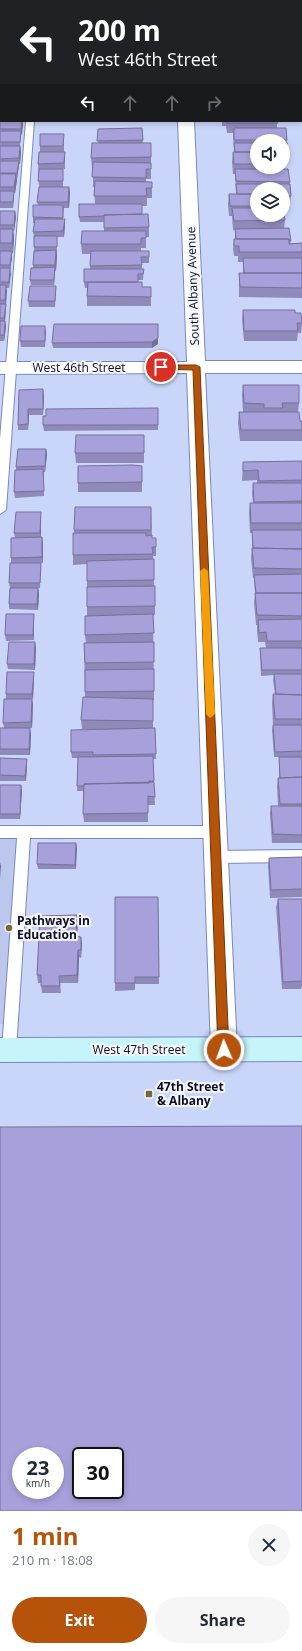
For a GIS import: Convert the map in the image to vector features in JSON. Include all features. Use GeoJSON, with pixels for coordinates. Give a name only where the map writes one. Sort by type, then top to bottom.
{"type":"FeatureCollection","features":[{"type":"Feature","properties":{"kind":"main road","name":"West 47th Street"},"geometry":{"type":"LineString","coordinates":[[5,1050],[302,1049]]}},
{"type":"Feature","properties":{"kind":"street"},"geometry":{"type":"LineString","coordinates":[[0,0],[175,0]]}},
{"type":"Feature","properties":{"kind":"street","name":"South Albany Avenue"},"geometry":{"type":"LineString","coordinates":[[186,122],[224,1050]]}},
{"type":"Feature","properties":{"kind":"street","name":"West 46th Street"},"geometry":{"type":"LineString","coordinates":[[5,368],[302,367]]}},
{"type":"Feature","properties":{"kind":"lane"},"geometry":{"type":"LineString","coordinates":[[0,510],[5,368],[30,122]]}},
{"type":"Feature","properties":{"kind":"lane"},"geometry":{"type":"LineString","coordinates":[[0,832],[215,832]]}},
{"type":"Feature","properties":{"kind":"lane"},"geometry":{"type":"LineString","coordinates":[[5,1050],[24,832]]}},
{"type":"Feature","properties":{"kind":"lane"},"geometry":{"type":"LineString","coordinates":[[216,857],[302,856]]}},
{"type":"Feature","properties":{"kind":"shaded area","name":"Pathways in Education"},"geometry":{"type":"Polygon","coordinates":[[[0,832],[25,832],[12,1024],[0,1024],[0,832]]]}},
{"type":"Feature","properties":{"kind":"building"},"geometry":{"type":"Polygon","coordinates":[[[0,122],[22,122],[21,129],[0,129],[0,122]]]}},
{"type":"Feature","properties":{"kind":"building"},"geometry":{"type":"Polygon","coordinates":[[[278,122],[278,123],[227,123],[278,122]]]}},
{"type":"Feature","properties":{"kind":"building"},"geometry":{"type":"Polygon","coordinates":[[[142,128],[143,140],[97,141],[98,129],[142,128]]]}},
{"type":"Feature","properties":{"kind":"building"},"geometry":{"type":"Polygon","coordinates":[[[234,128],[286,128],[286,134],[250,134],[250,140],[234,140],[234,128]]]}},
{"type":"Feature","properties":{"kind":"building"},"geometry":{"type":"Polygon","coordinates":[[[0,131],[21,131],[20,142],[0,142],[0,131]]]}},
{"type":"Feature","properties":{"kind":"building"},"geometry":{"type":"Polygon","coordinates":[[[40,134],[64,134],[63,146],[40,146],[40,134]]]}},
{"type":"Feature","properties":{"kind":"building"},"geometry":{"type":"Polygon","coordinates":[[[92,143],[151,143],[151,157],[91,158],[92,143]]]}},
{"type":"Feature","properties":{"kind":"building"},"geometry":{"type":"Polygon","coordinates":[[[234,143],[250,143],[250,152],[235,152],[234,143]]]}},
{"type":"Feature","properties":{"kind":"building"},"geometry":{"type":"Polygon","coordinates":[[[0,146],[20,146],[19,158],[0,159],[0,146]]]}},
{"type":"Feature","properties":{"kind":"building"},"geometry":{"type":"Polygon","coordinates":[[[39,152],[65,152],[64,163],[38,164],[39,152]]]}},
{"type":"Feature","properties":{"kind":"building"},"geometry":{"type":"Polygon","coordinates":[[[233,152],[250,152],[250,164],[234,164],[233,152]]]}},
{"type":"Feature","properties":{"kind":"building"},"geometry":{"type":"Polygon","coordinates":[[[0,161],[19,161],[17,173],[0,173],[0,161]]]}},
{"type":"Feature","properties":{"kind":"building"},"geometry":{"type":"Polygon","coordinates":[[[93,162],[151,163],[151,169],[146,169],[146,178],[92,177],[93,162]]]}},
{"type":"Feature","properties":{"kind":"building"},"geometry":{"type":"Polygon","coordinates":[[[39,169],[63,169],[63,181],[38,181],[39,169]]]}},
{"type":"Feature","properties":{"kind":"building"},"geometry":{"type":"Polygon","coordinates":[[[235,169],[250,169],[250,174],[289,174],[290,182],[236,181],[235,169]]]}},
{"type":"Feature","properties":{"kind":"building"},"geometry":{"type":"Polygon","coordinates":[[[0,174],[16,174],[14,187],[0,187],[0,174]]]}},
{"type":"Feature","properties":{"kind":"building"},"geometry":{"type":"Polygon","coordinates":[[[95,181],[152,182],[152,188],[146,188],[147,196],[94,196],[95,181]]]}},
{"type":"Feature","properties":{"kind":"building"},"geometry":{"type":"Polygon","coordinates":[[[236,184],[250,184],[250,194],[237,194],[236,184]]]}},
{"type":"Feature","properties":{"kind":"building"},"geometry":{"type":"Polygon","coordinates":[[[39,187],[69,187],[68,202],[37,202],[39,187]]]}},
{"type":"Feature","properties":{"kind":"building"},"geometry":{"type":"Polygon","coordinates":[[[0,191],[14,191],[13,202],[0,202],[0,191]]]}},
{"type":"Feature","properties":{"kind":"building"},"geometry":{"type":"Polygon","coordinates":[[[229,194],[250,194],[250,206],[230,206],[229,194]]]}},
{"type":"Feature","properties":{"kind":"building"},"geometry":{"type":"Polygon","coordinates":[[[79,204],[142,204],[142,214],[79,217],[79,204]]]}},
{"type":"Feature","properties":{"kind":"building"},"geometry":{"type":"Polygon","coordinates":[[[33,205],[63,205],[63,218],[33,217],[33,205]]]}},
{"type":"Feature","properties":{"kind":"building"},"geometry":{"type":"Polygon","coordinates":[[[232,208],[250,208],[250,221],[234,221],[232,208]]]}},
{"type":"Feature","properties":{"kind":"building"},"geometry":{"type":"Polygon","coordinates":[[[0,211],[15,211],[14,225],[0,225],[0,211]]]}},
{"type":"Feature","properties":{"kind":"building"},"geometry":{"type":"Polygon","coordinates":[[[148,214],[149,227],[104,228],[104,215],[148,214]]]}},
{"type":"Feature","properties":{"kind":"building"},"geometry":{"type":"Polygon","coordinates":[[[35,219],[65,219],[63,231],[33,232],[35,219]]]}},
{"type":"Feature","properties":{"kind":"building"},"geometry":{"type":"Polygon","coordinates":[[[289,228],[291,241],[289,241],[289,239],[236,239],[235,229],[289,228]]]}},
{"type":"Feature","properties":{"kind":"building"},"geometry":{"type":"Polygon","coordinates":[[[0,229],[13,229],[12,243],[0,243],[0,229]]]}},
{"type":"Feature","properties":{"kind":"building"},"geometry":{"type":"Polygon","coordinates":[[[82,231],[146,231],[146,238],[141,238],[141,244],[81,244],[82,231]]]}},
{"type":"Feature","properties":{"kind":"building"},"geometry":{"type":"Polygon","coordinates":[[[34,236],[57,236],[57,247],[34,247],[34,236]]]}},
{"type":"Feature","properties":{"kind":"building"},"geometry":{"type":"Polygon","coordinates":[[[234,239],[289,239],[289,244],[302,243],[302,252],[239,252],[239,246],[234,246],[234,239]]]}},
{"type":"Feature","properties":{"kind":"building"},"geometry":{"type":"Polygon","coordinates":[[[56,250],[55,265],[33,265],[34,251],[56,250]]]}},
{"type":"Feature","properties":{"kind":"building"},"geometry":{"type":"Polygon","coordinates":[[[0,251],[12,251],[10,265],[0,265],[0,251]]]}},
{"type":"Feature","properties":{"kind":"building"},"geometry":{"type":"Polygon","coordinates":[[[91,251],[149,251],[149,257],[141,257],[142,265],[90,266],[91,251]]]}},
{"type":"Feature","properties":{"kind":"building"},"geometry":{"type":"Polygon","coordinates":[[[243,258],[302,258],[302,273],[244,273],[243,258]]]}},
{"type":"Feature","properties":{"kind":"building"},"geometry":{"type":"Polygon","coordinates":[[[55,267],[54,280],[30,280],[31,268],[55,267]]]}},
{"type":"Feature","properties":{"kind":"building"},"geometry":{"type":"Polygon","coordinates":[[[0,268],[10,268],[9,282],[0,282],[0,268]]]}},
{"type":"Feature","properties":{"kind":"building"},"geometry":{"type":"Polygon","coordinates":[[[84,269],[144,269],[143,274],[138,274],[138,282],[84,282],[84,269]]]}},
{"type":"Feature","properties":{"kind":"building"},"geometry":{"type":"Polygon","coordinates":[[[239,273],[302,273],[302,288],[240,287],[239,273]]]}},
{"type":"Feature","properties":{"kind":"building"},"geometry":{"type":"Polygon","coordinates":[[[88,282],[142,282],[142,287],[151,287],[151,297],[87,296],[88,282]]]}},
{"type":"Feature","properties":{"kind":"building"},"geometry":{"type":"Polygon","coordinates":[[[0,285],[6,285],[5,300],[0,300],[0,285]]]}},
{"type":"Feature","properties":{"kind":"building"},"geometry":{"type":"Polygon","coordinates":[[[30,286],[56,286],[55,301],[28,301],[30,286]]]}},
{"type":"Feature","properties":{"kind":"building"},"geometry":{"type":"Polygon","coordinates":[[[0,304],[6,304],[4,318],[0,318],[0,304]]]}},
{"type":"Feature","properties":{"kind":"building"},"geometry":{"type":"Polygon","coordinates":[[[243,310],[295,310],[295,313],[301,313],[302,323],[297,323],[298,331],[244,331],[243,310]]]}},
{"type":"Feature","properties":{"kind":"building"},"geometry":{"type":"Polygon","coordinates":[[[0,321],[5,321],[4,335],[0,335],[0,321]]]}},
{"type":"Feature","properties":{"kind":"building"},"geometry":{"type":"Polygon","coordinates":[[[54,324],[158,324],[158,338],[152,342],[52,343],[54,324]]]}},
{"type":"Feature","properties":{"kind":"building"},"geometry":{"type":"Polygon","coordinates":[[[21,326],[45,326],[45,341],[20,341],[21,326]]]}},
{"type":"Feature","properties":{"kind":"building"},"geometry":{"type":"Polygon","coordinates":[[[243,385],[299,385],[299,403],[282,403],[283,408],[264,408],[264,404],[244,403],[243,385]]]}},
{"type":"Feature","properties":{"kind":"building"},"geometry":{"type":"Polygon","coordinates":[[[43,389],[43,409],[28,409],[28,424],[18,425],[19,390],[43,389]]]}},
{"type":"Feature","properties":{"kind":"building"},"geometry":{"type":"Polygon","coordinates":[[[158,408],[158,425],[43,425],[43,416],[46,416],[46,409],[158,408]]]}},
{"type":"Feature","properties":{"kind":"building"},"geometry":{"type":"Polygon","coordinates":[[[239,412],[299,412],[300,421],[302,421],[302,430],[241,430],[239,412]]]}},
{"type":"Feature","properties":{"kind":"building"},"geometry":{"type":"Polygon","coordinates":[[[76,435],[144,435],[144,453],[75,453],[76,435]]]}},
{"type":"Feature","properties":{"kind":"building"},"geometry":{"type":"Polygon","coordinates":[[[18,449],[46,449],[45,466],[16,467],[18,449]]]}},
{"type":"Feature","properties":{"kind":"building"},"geometry":{"type":"Polygon","coordinates":[[[302,461],[302,480],[259,481],[258,470],[243,471],[243,462],[302,461]]]}},
{"type":"Feature","properties":{"kind":"building"},"geometry":{"type":"Polygon","coordinates":[[[78,466],[142,466],[142,482],[78,483],[78,466]]]}},
{"type":"Feature","properties":{"kind":"building"},"geometry":{"type":"Polygon","coordinates":[[[43,469],[44,491],[14,492],[15,470],[43,469]]]}},
{"type":"Feature","properties":{"kind":"building"},"geometry":{"type":"Polygon","coordinates":[[[253,483],[302,483],[302,501],[254,502],[253,483]]]}},
{"type":"Feature","properties":{"kind":"building"},"geometry":{"type":"Polygon","coordinates":[[[250,503],[302,503],[302,523],[251,523],[250,503]]]}},
{"type":"Feature","properties":{"kind":"building"},"geometry":{"type":"Polygon","coordinates":[[[75,507],[151,507],[151,530],[74,530],[75,507]]]}},
{"type":"Feature","properties":{"kind":"building"},"geometry":{"type":"Polygon","coordinates":[[[16,512],[41,512],[40,533],[14,533],[16,512]]]}},
{"type":"Feature","properties":{"kind":"building"},"geometry":{"type":"Polygon","coordinates":[[[252,530],[302,530],[302,549],[253,548],[252,530]]]}},
{"type":"Feature","properties":{"kind":"building"},"geometry":{"type":"Polygon","coordinates":[[[73,533],[146,533],[146,536],[152,535],[152,538],[156,538],[156,547],[152,547],[153,554],[73,555],[73,533]]]}},
{"type":"Feature","properties":{"kind":"building"},"geometry":{"type":"Polygon","coordinates":[[[42,537],[42,557],[11,558],[11,538],[42,537]]]}},
{"type":"Feature","properties":{"kind":"building"},"geometry":{"type":"Polygon","coordinates":[[[252,548],[302,549],[302,569],[254,568],[252,548]]]}},
{"type":"Feature","properties":{"kind":"building"},"geometry":{"type":"Polygon","coordinates":[[[154,559],[154,580],[87,581],[87,561],[154,559]]]}},
{"type":"Feature","properties":{"kind":"building"},"geometry":{"type":"Polygon","coordinates":[[[10,563],[41,563],[40,583],[9,583],[10,563]]]}},
{"type":"Feature","properties":{"kind":"building"},"geometry":{"type":"Polygon","coordinates":[[[302,574],[302,593],[256,593],[254,575],[302,574]]]}},
{"type":"Feature","properties":{"kind":"building"},"geometry":{"type":"Polygon","coordinates":[[[155,586],[155,606],[87,607],[87,587],[155,586]]]}},
{"type":"Feature","properties":{"kind":"building"},"geometry":{"type":"Polygon","coordinates":[[[10,588],[38,588],[37,604],[9,604],[10,588]]]}},
{"type":"Feature","properties":{"kind":"building"},"geometry":{"type":"Polygon","coordinates":[[[255,593],[302,593],[302,616],[257,615],[255,593]]]}},
{"type":"Feature","properties":{"kind":"building"},"geometry":{"type":"Polygon","coordinates":[[[6,614],[34,614],[33,635],[5,635],[6,614]]]}},
{"type":"Feature","properties":{"kind":"building"},"geometry":{"type":"Polygon","coordinates":[[[153,614],[154,633],[85,635],[85,616],[153,614]]]}},
{"type":"Feature","properties":{"kind":"building"},"geometry":{"type":"Polygon","coordinates":[[[302,619],[302,641],[267,641],[266,632],[259,633],[258,620],[302,619]]]}},
{"type":"Feature","properties":{"kind":"building"},"geometry":{"type":"Polygon","coordinates":[[[9,642],[35,642],[34,664],[7,664],[9,642]]]}},
{"type":"Feature","properties":{"kind":"building"},"geometry":{"type":"Polygon","coordinates":[[[154,642],[154,662],[85,663],[84,643],[154,642]]]}},
{"type":"Feature","properties":{"kind":"building"},"geometry":{"type":"Polygon","coordinates":[[[260,648],[302,648],[302,670],[262,670],[260,648]]]}},
{"type":"Feature","properties":{"kind":"building"},"geometry":{"type":"Polygon","coordinates":[[[154,669],[154,691],[85,692],[85,670],[154,669]]]}},
{"type":"Feature","properties":{"kind":"building"},"geometry":{"type":"Polygon","coordinates":[[[7,672],[34,672],[32,694],[6,694],[7,672]]]}},
{"type":"Feature","properties":{"kind":"building"},"geometry":{"type":"Polygon","coordinates":[[[274,674],[302,674],[302,695],[276,694],[274,674]]]}},
{"type":"Feature","properties":{"kind":"building"},"geometry":{"type":"Polygon","coordinates":[[[273,694],[302,695],[302,719],[275,719],[273,694]]]}},
{"type":"Feature","properties":{"kind":"building"},"geometry":{"type":"Polygon","coordinates":[[[83,697],[153,699],[153,721],[81,720],[83,697]]]}},
{"type":"Feature","properties":{"kind":"building"},"geometry":{"type":"Polygon","coordinates":[[[4,699],[32,699],[31,722],[3,723],[4,699]]]}},
{"type":"Feature","properties":{"kind":"building"},"geometry":{"type":"Polygon","coordinates":[[[273,725],[302,725],[302,751],[275,752],[273,725]]]}},
{"type":"Feature","properties":{"kind":"building"},"geometry":{"type":"Polygon","coordinates":[[[0,728],[30,728],[29,749],[0,749],[0,728]]]}},
{"type":"Feature","properties":{"kind":"building"},"geometry":{"type":"Polygon","coordinates":[[[155,728],[156,754],[93,755],[93,752],[71,752],[71,730],[155,728]]]}},
{"type":"Feature","properties":{"kind":"building"},"geometry":{"type":"Polygon","coordinates":[[[153,756],[154,781],[149,781],[149,783],[84,784],[84,786],[77,786],[78,757],[153,756]]]}},
{"type":"Feature","properties":{"kind":"building"},"geometry":{"type":"Polygon","coordinates":[[[279,757],[302,757],[302,777],[280,778],[279,757]]]}},
{"type":"Feature","properties":{"kind":"building"},"geometry":{"type":"Polygon","coordinates":[[[0,758],[27,759],[25,776],[0,775],[0,758]]]}},
{"type":"Feature","properties":{"kind":"building"},"geometry":{"type":"Polygon","coordinates":[[[302,777],[302,804],[280,804],[278,778],[302,777]]]}},
{"type":"Feature","properties":{"kind":"building"},"geometry":{"type":"Polygon","coordinates":[[[154,782],[155,797],[148,796],[148,813],[83,814],[84,784],[154,782]]]}},
{"type":"Feature","properties":{"kind":"building"},"geometry":{"type":"Polygon","coordinates":[[[0,785],[21,785],[20,814],[0,814],[0,785]]]}},
{"type":"Feature","properties":{"kind":"building"},"geometry":{"type":"Polygon","coordinates":[[[271,806],[302,806],[302,835],[273,834],[271,806]]]}},
{"type":"Feature","properties":{"kind":"building"},"geometry":{"type":"Polygon","coordinates":[[[38,843],[76,843],[75,865],[37,864],[38,843]]]}},
{"type":"Feature","properties":{"kind":"building"},"geometry":{"type":"Polygon","coordinates":[[[302,857],[302,889],[271,890],[269,858],[302,857]]]}},
{"type":"Feature","properties":{"kind":"building"},"geometry":{"type":"Polygon","coordinates":[[[115,897],[158,897],[159,977],[135,977],[135,983],[115,983],[115,897]]]}},
{"type":"Feature","properties":{"kind":"building"},"geometry":{"type":"Polygon","coordinates":[[[278,899],[302,899],[302,981],[283,982],[278,899]]]}},
{"type":"Feature","properties":{"kind":"building"},"geometry":{"type":"Polygon","coordinates":[[[77,915],[76,936],[81,937],[81,950],[78,950],[77,975],[59,976],[60,986],[41,986],[41,975],[37,975],[40,916],[77,915]]]}},
{"type":"Feature","properties":{"kind":"building"},"geometry":{"type":"Polygon","coordinates":[[[302,1126],[302,1511],[0,1511],[0,1127],[302,1126]]]}},
{"type":"Feature","properties":{"kind":"slow traffic"},"geometry":{"type":"LineString","coordinates":[[204,571],[210,714]]}},
{"type":"Feature","properties":{"kind":"place","name":"Pathways in Education"},"geometry":{"type":"Point","coordinates":[9,928]}},
{"type":"Feature","properties":{"kind":"place","name":"47th Street & Albany"},"geometry":{"type":"Point","coordinates":[149,1094]}},
{"type":"Feature","properties":{"kind":"route"},"geometry":{"type":"LineString","coordinates":[[161,367],[196,367],[224,1050]]}}]}
